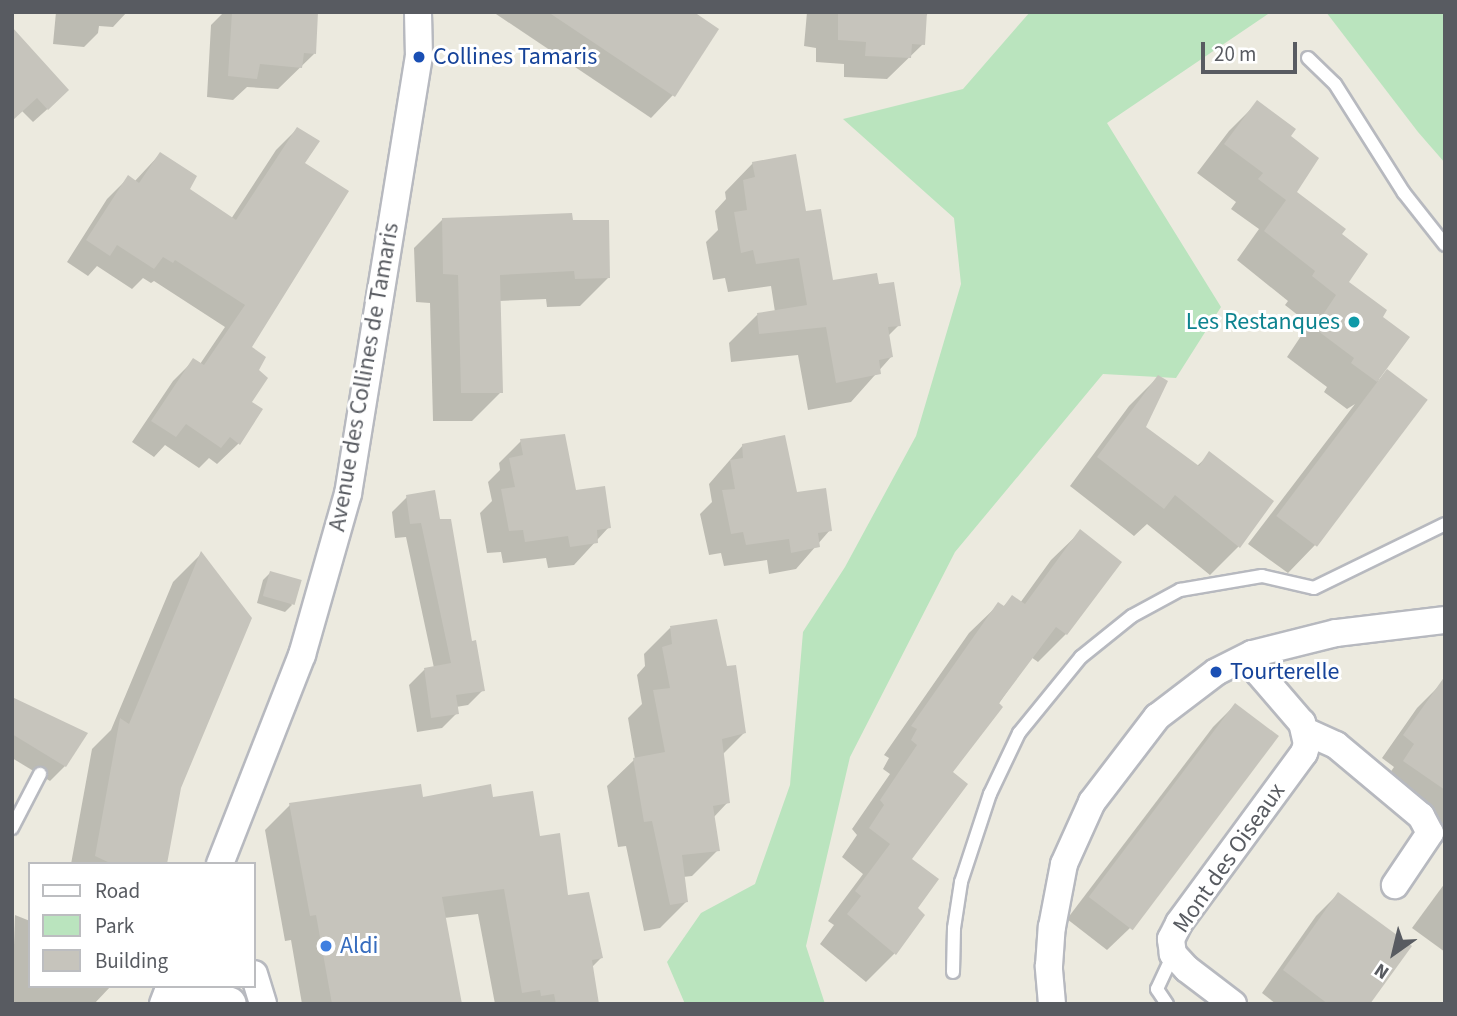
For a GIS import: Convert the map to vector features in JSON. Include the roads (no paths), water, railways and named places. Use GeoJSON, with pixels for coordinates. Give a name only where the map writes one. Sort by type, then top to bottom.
{"type":"FeatureCollection","features":[{"type":"Feature","properties":{"kind":"street","name":"Avenue des Collines de Tamaris"},"geometry":{"type":"LineString","coordinates":[[221,862],[302,655],[348,494],[419,57],[418,12]]}},
{"type":"Feature","properties":{"kind":"street"},"geometry":{"type":"LineString","coordinates":[[1052,1004],[1050,953],[1064,864],[1093,802],[1157,717],[1216,673],[1252,654],[1336,633],[1445,620]]}},
{"type":"Feature","properties":{"kind":"street"},"geometry":{"type":"LineString","coordinates":[[1252,654],[1259,673],[1303,723],[1307,732],[1336,745],[1421,816],[1430,833],[1395,885]]}},
{"type":"Feature","properties":{"kind":"street","name":"Mont des Oiseaux"},"geometry":{"type":"LineString","coordinates":[[1233,1004],[1187,970],[1173,954],[1171,939],[1179,923],[1304,753],[1307,732]]}},
{"type":"Feature","properties":{"kind":"street","name":"Avenue des Collines de Tamaris"},"geometry":{"type":"LineString","coordinates":[[237,862],[242,811]]}},
{"type":"Feature","properties":{"kind":"street"},"geometry":{"type":"LineString","coordinates":[[256,981],[263,1004]]}},
{"type":"Feature","properties":{"kind":"street"},"geometry":{"type":"LineString","coordinates":[[163,1004],[189,996],[208,996],[230,1004]]}},
{"type":"Feature","properties":{"kind":"lane"},"geometry":{"type":"LineString","coordinates":[[1308,58],[1335,84],[1404,193],[1445,245]]}},
{"type":"Feature","properties":{"kind":"lane"},"geometry":{"type":"LineString","coordinates":[[953,972],[954,928],[961,882],[990,794],[1019,733],[1081,657],[1132,615],[1180,590],[1262,576],[1314,588],[1445,524]]}},
{"type":"Feature","properties":{"kind":"lane"},"geometry":{"type":"LineString","coordinates":[[12,828],[40,774]]}},
{"type":"Feature","properties":{"kind":"lane"},"geometry":{"type":"LineString","coordinates":[[1167,1004],[1157,989],[1173,954]]}},
{"type":"Feature","properties":{"kind":"place","name":"Collines Tamaris"},"geometry":{"type":"Point","coordinates":[419,57]}},
{"type":"Feature","properties":{"kind":"place","name":"Les Restanques"},"geometry":{"type":"Point","coordinates":[1354,322]}},
{"type":"Feature","properties":{"kind":"place","name":"Tourterelle"},"geometry":{"type":"Point","coordinates":[1216,672]}},
{"type":"Feature","properties":{"kind":"place","name":"Aldi"},"geometry":{"type":"Point","coordinates":[326,946]}}]}
